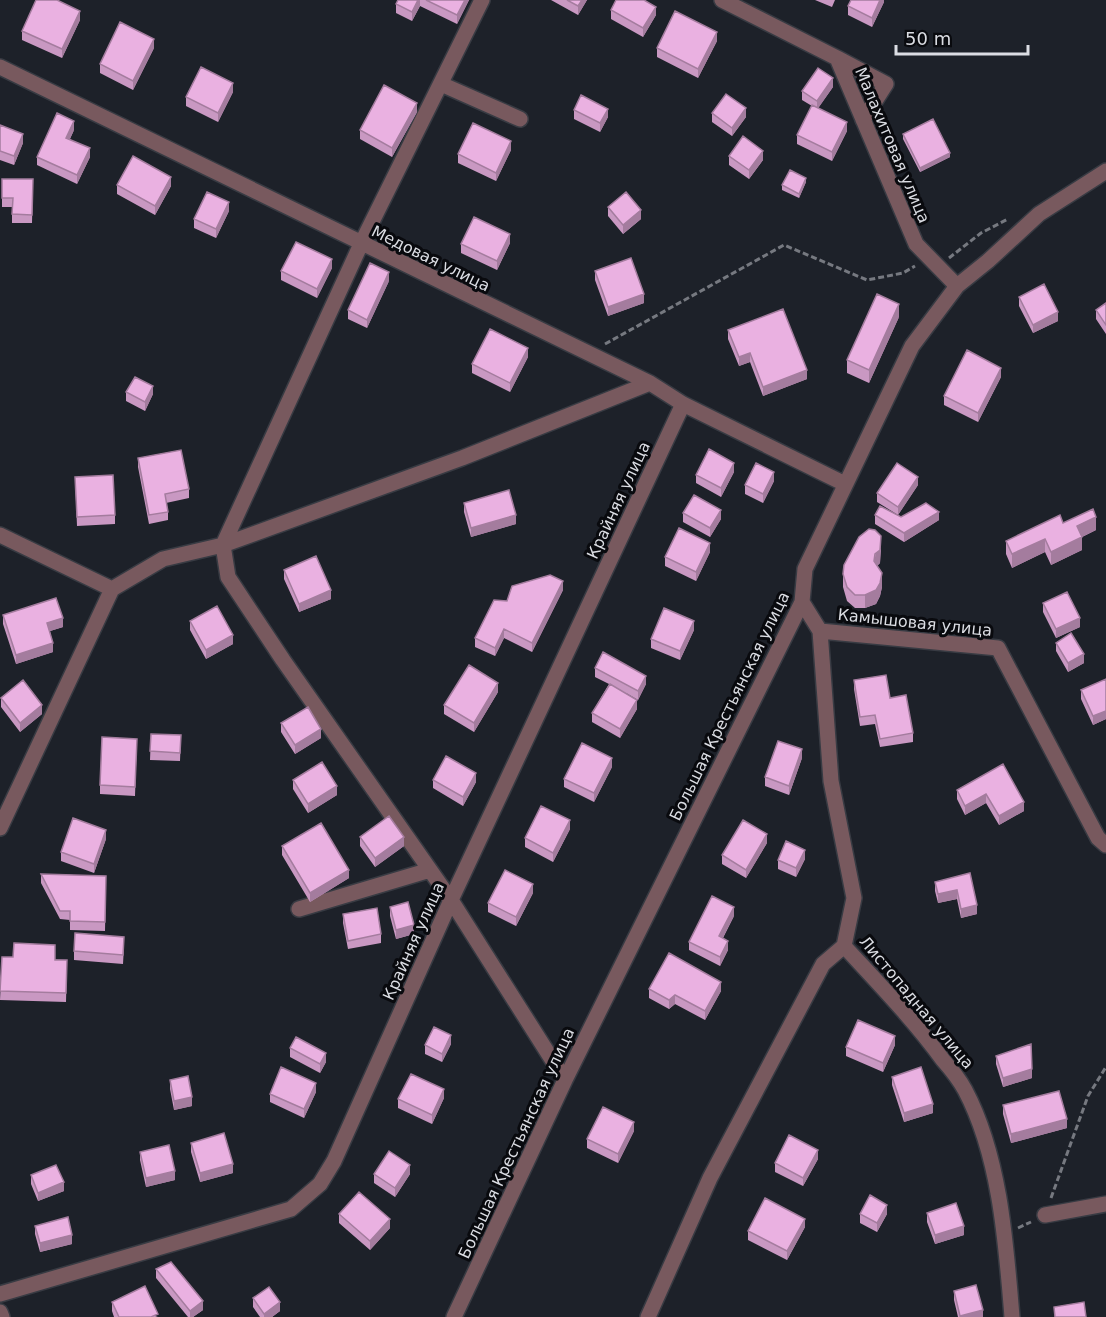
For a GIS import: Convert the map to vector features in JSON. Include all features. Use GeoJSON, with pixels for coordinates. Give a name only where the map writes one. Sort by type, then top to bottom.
{"type":"FeatureCollection","features":[{"type":"Feature","properties":{"kind":"street"},"geometry":{"type":"LineString","coordinates":[[482,0],[361,244],[223,544],[228,577],[451,900],[566,1080]]}},
{"type":"Feature","properties":{"kind":"street","name":"Малахитовая улица"},"geometry":{"type":"LineString","coordinates":[[722,0],[837,58],[916,244],[957,286]]}},
{"type":"Feature","properties":{"kind":"street"},"geometry":{"type":"LineString","coordinates":[[837,58],[886,84],[863,120]]}},
{"type":"Feature","properties":{"kind":"street","name":"Медовая улица"},"geometry":{"type":"LineString","coordinates":[[0,67],[650,383],[683,404],[845,484]]}},
{"type":"Feature","properties":{"kind":"street"},"geometry":{"type":"LineString","coordinates":[[441,84],[520,118]]}},
{"type":"Feature","properties":{"kind":"street","name":"Большая Крестьянская улица"},"geometry":{"type":"LineString","coordinates":[[454,1317],[566,1080],[802,602],[805,569],[912,346],[957,286],[1039,214],[1106,171]]}},
{"type":"Feature","properties":{"kind":"street"},"geometry":{"type":"LineString","coordinates":[[0,828],[112,589],[163,560],[223,544],[462,458],[650,383]]}},
{"type":"Feature","properties":{"kind":"street","name":"Крайняя улица"},"geometry":{"type":"LineString","coordinates":[[0,1294],[291,1209],[320,1184],[334,1161],[451,900],[683,404]]}},
{"type":"Feature","properties":{"kind":"street"},"geometry":{"type":"LineString","coordinates":[[0,535],[112,589]]}},
{"type":"Feature","properties":{"kind":"street","name":"Листопадная улица"},"geometry":{"type":"LineString","coordinates":[[802,602],[820,631],[831,781],[854,898],[844,946],[923,1032],[964,1088],[977,1116],[1005,1233],[1012,1317]]}},
{"type":"Feature","properties":{"kind":"street","name":"Камышовая улица"},"geometry":{"type":"LineString","coordinates":[[820,631],[998,648],[1098,838],[1106,845]]}},
{"type":"Feature","properties":{"kind":"street"},"geometry":{"type":"LineString","coordinates":[[299,909],[430,870]]}},
{"type":"Feature","properties":{"kind":"street"},"geometry":{"type":"LineString","coordinates":[[648,1317],[710,1178],[753,1096],[823,964],[844,946]]}},
{"type":"Feature","properties":{"kind":"street"},"geometry":{"type":"LineString","coordinates":[[1045,1215],[1106,1204]]}},
{"type":"Feature","properties":{"kind":"street"},"geometry":{"type":"LineString","coordinates":[[0,1312],[2,1317]]}},
{"type":"Feature","properties":{"kind":"path"},"geometry":{"type":"LineString","coordinates":[[588,354],[784,245],[867,280],[903,273],[931,258],[947,259],[981,233],[1008,219]]}},
{"type":"Feature","properties":{"kind":"path"},"geometry":{"type":"LineString","coordinates":[[1005,1233],[1045,1215],[1088,1096],[1106,1067]]}},
{"type":"Feature","properties":{"kind":"building"},"geometry":{"type":"Polygon","coordinates":[[[36,0],[57,0],[80,11],[62,49],[22,31],[36,0]]]}},
{"type":"Feature","properties":{"kind":"building"},"geometry":{"type":"Polygon","coordinates":[[[398,0],[418,0],[412,12],[396,4],[398,0]]]}},
{"type":"Feature","properties":{"kind":"building"},"geometry":{"type":"Polygon","coordinates":[[[426,0],[465,0],[457,15],[426,0]]]}},
{"type":"Feature","properties":{"kind":"building"},"geometry":{"type":"Polygon","coordinates":[[[567,0],[582,0],[578,6],[567,0]]]}},
{"type":"Feature","properties":{"kind":"building"},"geometry":{"type":"Polygon","coordinates":[[[616,0],[644,0],[656,7],[643,28],[611,10],[616,0]]]}},
{"type":"Feature","properties":{"kind":"building"},"geometry":{"type":"Polygon","coordinates":[[[851,0],[880,0],[872,18],[848,6],[851,0]]]}},
{"type":"Feature","properties":{"kind":"building"},"geometry":{"type":"Polygon","coordinates":[[[675,11],[717,32],[698,69],[657,48],[675,11]]]}},
{"type":"Feature","properties":{"kind":"building"},"geometry":{"type":"Polygon","coordinates":[[[120,22],[154,39],[133,81],[100,64],[120,22]]]}},
{"type":"Feature","properties":{"kind":"building"},"geometry":{"type":"Polygon","coordinates":[[[201,67],[233,83],[218,113],[186,97],[201,67]]]}},
{"type":"Feature","properties":{"kind":"building"},"geometry":{"type":"Polygon","coordinates":[[[818,68],[833,78],[817,101],[802,91],[818,68]]]}},
{"type":"Feature","properties":{"kind":"building"},"geometry":{"type":"Polygon","coordinates":[[[384,85],[417,103],[392,148],[360,130],[384,85]]]}},
{"type":"Feature","properties":{"kind":"building"},"geometry":{"type":"Polygon","coordinates":[[[726,94],[746,108],[732,128],[712,113],[726,94]]]}},
{"type":"Feature","properties":{"kind":"building"},"geometry":{"type":"Polygon","coordinates":[[[581,95],[608,109],[600,123],[574,110],[581,95]]]}},
{"type":"Feature","properties":{"kind":"building"},"geometry":{"type":"Polygon","coordinates":[[[812,105],[847,122],[832,152],[797,135],[812,105]]]}},
{"type":"Feature","properties":{"kind":"building"},"geometry":{"type":"Polygon","coordinates":[[[57,113],[74,121],[66,138],[90,148],[77,175],[37,157],[57,113]]]}},
{"type":"Feature","properties":{"kind":"building"},"geometry":{"type":"Polygon","coordinates":[[[933,119],[950,153],[920,168],[903,134],[933,119]]]}},
{"type":"Feature","properties":{"kind":"building"},"geometry":{"type":"Polygon","coordinates":[[[473,123],[511,141],[496,173],[458,154],[473,123]]]}},
{"type":"Feature","properties":{"kind":"building"},"geometry":{"type":"Polygon","coordinates":[[[0,125],[23,134],[14,156],[0,151],[0,125]]]}},
{"type":"Feature","properties":{"kind":"building"},"geometry":{"type":"Polygon","coordinates":[[[743,136],[763,151],[749,170],[729,156],[743,136]]]}},
{"type":"Feature","properties":{"kind":"building"},"geometry":{"type":"Polygon","coordinates":[[[133,156],[171,177],[155,206],[117,185],[133,156]]]}},
{"type":"Feature","properties":{"kind":"building"},"geometry":{"type":"Polygon","coordinates":[[[790,170],[806,178],[799,194],[782,185],[790,170]]]}},
{"type":"Feature","properties":{"kind":"building"},"geometry":{"type":"Polygon","coordinates":[[[2,179],[33,179],[32,215],[12,214],[13,198],[2,198],[2,179]]]}},
{"type":"Feature","properties":{"kind":"building"},"geometry":{"type":"Polygon","coordinates":[[[207,192],[229,202],[216,229],[194,219],[207,192]]]}},
{"type":"Feature","properties":{"kind":"building"},"geometry":{"type":"Polygon","coordinates":[[[626,192],[641,210],[623,225],[608,207],[626,192]]]}},
{"type":"Feature","properties":{"kind":"building"},"geometry":{"type":"Polygon","coordinates":[[[474,217],[510,234],[497,261],[461,244],[474,217]]]}},
{"type":"Feature","properties":{"kind":"building"},"geometry":{"type":"Polygon","coordinates":[[[296,242],[332,259],[317,289],[281,271],[296,242]]]}},
{"type":"Feature","properties":{"kind":"building"},"geometry":{"type":"Polygon","coordinates":[[[631,258],[644,294],[608,307],[595,271],[631,258]]]}},
{"type":"Feature","properties":{"kind":"building"},"geometry":{"type":"Polygon","coordinates":[[[370,263],[389,272],[367,320],[348,310],[370,263]]]}},
{"type":"Feature","properties":{"kind":"building"},"geometry":{"type":"Polygon","coordinates":[[[1044,284],[1058,312],[1033,325],[1019,297],[1044,284]]]}},
{"type":"Feature","properties":{"kind":"building"},"geometry":{"type":"Polygon","coordinates":[[[877,294],[899,304],[869,370],[847,360],[877,294]]]}},
{"type":"Feature","properties":{"kind":"building"},"geometry":{"type":"Polygon","coordinates":[[[1106,303],[1106,325],[1096,310],[1106,303]]]}},
{"type":"Feature","properties":{"kind":"building"},"geometry":{"type":"Polygon","coordinates":[[[783,309],[807,370],[763,387],[750,353],[739,357],[728,330],[783,309]]]}},
{"type":"Feature","properties":{"kind":"building"},"geometry":{"type":"Polygon","coordinates":[[[490,329],[528,348],[510,383],[472,364],[490,329]]]}},
{"type":"Feature","properties":{"kind":"building"},"geometry":{"type":"Polygon","coordinates":[[[967,350],[1001,368],[978,413],[944,396],[967,350]]]}},
{"type":"Feature","properties":{"kind":"building"},"geometry":{"type":"Polygon","coordinates":[[[135,377],[153,386],[145,402],[126,392],[135,377]]]}},
{"type":"Feature","properties":{"kind":"building"},"geometry":{"type":"Polygon","coordinates":[[[709,449],[734,463],[721,488],[696,475],[709,449]]]}},
{"type":"Feature","properties":{"kind":"building"},"geometry":{"type":"Polygon","coordinates":[[[181,450],[189,489],[165,494],[168,512],[149,515],[138,458],[181,450]]]}},
{"type":"Feature","properties":{"kind":"building"},"geometry":{"type":"Polygon","coordinates":[[[756,463],[774,472],[763,494],[745,485],[756,463]]]}},
{"type":"Feature","properties":{"kind":"building"},"geometry":{"type":"Polygon","coordinates":[[[897,463],[918,477],[898,507],[877,493],[897,463]]]}},
{"type":"Feature","properties":{"kind":"building"},"geometry":{"type":"Polygon","coordinates":[[[113,475],[115,515],[77,517],[75,477],[113,475]]]}},
{"type":"Feature","properties":{"kind":"building"},"geometry":{"type":"Polygon","coordinates":[[[509,490],[516,515],[471,528],[464,503],[509,490]]]}},
{"type":"Feature","properties":{"kind":"building"},"geometry":{"type":"Polygon","coordinates":[[[694,495],[721,510],[710,528],[683,513],[694,495]]]}},
{"type":"Feature","properties":{"kind":"building"},"geometry":{"type":"Polygon","coordinates":[[[926,503],[939,512],[904,533],[875,515],[880,506],[901,517],[926,503]]]}},
{"type":"Feature","properties":{"kind":"building"},"geometry":{"type":"Polygon","coordinates":[[[1093,509],[1096,517],[1077,526],[1082,537],[1051,552],[1045,539],[1012,554],[1006,541],[1060,515],[1063,523],[1093,509]]]}},
{"type":"Feature","properties":{"kind":"building"},"geometry":{"type":"Polygon","coordinates":[[[679,528],[710,543],[696,572],[665,557],[679,528]]]}},
{"type":"Feature","properties":{"kind":"building"},"geometry":{"type":"Polygon","coordinates":[[[869,529],[875,530],[881,536],[880,550],[875,554],[874,561],[882,573],[880,583],[876,590],[865,595],[855,595],[847,587],[843,574],[844,565],[859,537],[869,529]]]}},
{"type":"Feature","properties":{"kind":"building"},"geometry":{"type":"Polygon","coordinates":[[[316,556],[331,590],[299,604],[284,570],[316,556]]]}},
{"type":"Feature","properties":{"kind":"building"},"geometry":{"type":"Polygon","coordinates":[[[550,575],[563,581],[532,643],[504,629],[495,648],[475,638],[494,600],[507,601],[512,586],[550,575]]]}},
{"type":"Feature","properties":{"kind":"building"},"geometry":{"type":"Polygon","coordinates":[[[1067,592],[1080,618],[1056,629],[1043,603],[1067,592]]]}},
{"type":"Feature","properties":{"kind":"building"},"geometry":{"type":"Polygon","coordinates":[[[56,598],[63,618],[47,623],[53,643],[16,655],[3,615],[56,598]]]}},
{"type":"Feature","properties":{"kind":"building"},"geometry":{"type":"Polygon","coordinates":[[[217,606],[233,635],[206,650],[190,621],[217,606]]]}},
{"type":"Feature","properties":{"kind":"building"},"geometry":{"type":"Polygon","coordinates":[[[664,608],[694,621],[680,651],[651,639],[664,608]]]}},
{"type":"Feature","properties":{"kind":"building"},"geometry":{"type":"Polygon","coordinates":[[[1071,633],[1084,654],[1068,663],[1056,643],[1071,633]]]}},
{"type":"Feature","properties":{"kind":"building"},"geometry":{"type":"Polygon","coordinates":[[[603,652],[646,676],[638,691],[595,668],[603,652]]]}},
{"type":"Feature","properties":{"kind":"building"},"geometry":{"type":"Polygon","coordinates":[[[469,665],[498,683],[474,723],[444,705],[469,665]]]}},
{"type":"Feature","properties":{"kind":"building"},"geometry":{"type":"Polygon","coordinates":[[[886,675],[890,698],[906,695],[913,733],[880,739],[875,715],[860,717],[854,680],[886,675]]]}},
{"type":"Feature","properties":{"kind":"building"},"geometry":{"type":"Polygon","coordinates":[[[1106,679],[1106,711],[1093,716],[1081,690],[1106,679]]]}},
{"type":"Feature","properties":{"kind":"building"},"geometry":{"type":"Polygon","coordinates":[[[23,680],[42,705],[20,723],[1,698],[23,680]]]}},
{"type":"Feature","properties":{"kind":"building"},"geometry":{"type":"Polygon","coordinates":[[[610,684],[637,700],[620,729],[592,713],[610,684]]]}},
{"type":"Feature","properties":{"kind":"building"},"geometry":{"type":"Polygon","coordinates":[[[308,707],[321,729],[295,745],[281,723],[308,707]]]}},
{"type":"Feature","properties":{"kind":"building"},"geometry":{"type":"Polygon","coordinates":[[[151,734],[181,735],[180,753],[150,751],[151,734]]]}},
{"type":"Feature","properties":{"kind":"building"},"geometry":{"type":"Polygon","coordinates":[[[102,737],[137,739],[135,787],[100,785],[102,737]]]}},
{"type":"Feature","properties":{"kind":"building"},"geometry":{"type":"Polygon","coordinates":[[[778,741],[802,749],[789,786],[765,777],[778,741]]]}},
{"type":"Feature","properties":{"kind":"building"},"geometry":{"type":"Polygon","coordinates":[[[582,743],[612,758],[594,793],[564,779],[582,743]]]}},
{"type":"Feature","properties":{"kind":"building"},"geometry":{"type":"Polygon","coordinates":[[[446,756],[476,773],[463,797],[433,780],[446,756]]]}},
{"type":"Feature","properties":{"kind":"building"},"geometry":{"type":"Polygon","coordinates":[[[322,762],[337,786],[308,804],[293,780],[322,762]]]}},
{"type":"Feature","properties":{"kind":"building"},"geometry":{"type":"Polygon","coordinates":[[[1003,764],[1024,802],[999,816],[986,794],[965,806],[957,790],[1003,764]]]}},
{"type":"Feature","properties":{"kind":"building"},"geometry":{"type":"Polygon","coordinates":[[[541,806],[570,820],[553,853],[525,838],[541,806]]]}},
{"type":"Feature","properties":{"kind":"building"},"geometry":{"type":"Polygon","coordinates":[[[389,816],[404,837],[375,858],[360,837],[389,816]]]}},
{"type":"Feature","properties":{"kind":"building"},"geometry":{"type":"Polygon","coordinates":[[[73,818],[106,830],[94,864],[61,852],[73,818]]]}},
{"type":"Feature","properties":{"kind":"building"},"geometry":{"type":"Polygon","coordinates":[[[743,820],[767,834],[746,870],[722,855],[743,820]]]}},
{"type":"Feature","properties":{"kind":"building"},"geometry":{"type":"Polygon","coordinates":[[[321,823],[349,870],[310,893],[282,846],[321,823]]]}},
{"type":"Feature","properties":{"kind":"building"},"geometry":{"type":"Polygon","coordinates":[[[786,841],[805,850],[796,868],[778,860],[786,841]]]}},
{"type":"Feature","properties":{"kind":"building"},"geometry":{"type":"Polygon","coordinates":[[[505,870],[533,884],[516,917],[488,903],[505,870]]]}},
{"type":"Feature","properties":{"kind":"building"},"geometry":{"type":"Polygon","coordinates":[[[970,873],[977,905],[961,909],[957,890],[938,894],[935,882],[970,873]]]}},
{"type":"Feature","properties":{"kind":"building"},"geometry":{"type":"Polygon","coordinates":[[[41,874],[106,876],[105,922],[70,921],[70,911],[60,911],[41,874]]]}},
{"type":"Feature","properties":{"kind":"building"},"geometry":{"type":"Polygon","coordinates":[[[712,896],[734,907],[719,936],[728,941],[720,957],[689,942],[712,896]]]}},
{"type":"Feature","properties":{"kind":"building"},"geometry":{"type":"Polygon","coordinates":[[[408,902],[414,925],[396,930],[390,907],[408,902]]]}},
{"type":"Feature","properties":{"kind":"building"},"geometry":{"type":"Polygon","coordinates":[[[377,908],[381,934],[348,941],[343,914],[377,908]]]}},
{"type":"Feature","properties":{"kind":"building"},"geometry":{"type":"Polygon","coordinates":[[[75,933],[124,937],[123,955],[74,951],[75,933]]]}},
{"type":"Feature","properties":{"kind":"building"},"geometry":{"type":"Polygon","coordinates":[[[14,943],[55,945],[55,960],[67,960],[66,993],[0,991],[2,957],[13,957],[14,943]]]}},
{"type":"Feature","properties":{"kind":"building"},"geometry":{"type":"Polygon","coordinates":[[[669,953],[721,982],[705,1011],[675,995],[669,1000],[649,989],[669,953]]]}},
{"type":"Feature","properties":{"kind":"building"},"geometry":{"type":"Polygon","coordinates":[[[858,1020],[895,1036],[883,1063],[846,1047],[858,1020]]]}},
{"type":"Feature","properties":{"kind":"building"},"geometry":{"type":"Polygon","coordinates":[[[434,1027],[451,1035],[442,1054],[425,1045],[434,1027]]]}},
{"type":"Feature","properties":{"kind":"building"},"geometry":{"type":"Polygon","coordinates":[[[296,1037],[326,1053],[320,1064],[290,1048],[296,1037]]]}},
{"type":"Feature","properties":{"kind":"building"},"geometry":{"type":"Polygon","coordinates":[[[1031,1044],[1032,1069],[1003,1078],[996,1056],[1031,1044]]]}},
{"type":"Feature","properties":{"kind":"building"},"geometry":{"type":"Polygon","coordinates":[[[281,1067],[316,1083],[304,1109],[270,1094],[281,1067]]]}},
{"type":"Feature","properties":{"kind":"building"},"geometry":{"type":"Polygon","coordinates":[[[921,1067],[933,1104],[904,1113],[892,1077],[921,1067]]]}},
{"type":"Feature","properties":{"kind":"building"},"geometry":{"type":"Polygon","coordinates":[[[411,1074],[444,1089],[432,1115],[398,1099],[411,1074]]]}},
{"type":"Feature","properties":{"kind":"building"},"geometry":{"type":"Polygon","coordinates":[[[188,1076],[192,1097],[174,1101],[170,1080],[188,1076]]]}},
{"type":"Feature","properties":{"kind":"building"},"geometry":{"type":"Polygon","coordinates":[[[1059,1091],[1067,1119],[1011,1134],[1003,1105],[1059,1091]]]}},
{"type":"Feature","properties":{"kind":"building"},"geometry":{"type":"Polygon","coordinates":[[[603,1107],[634,1122],[618,1154],[587,1139],[603,1107]]]}},
{"type":"Feature","properties":{"kind":"building"},"geometry":{"type":"Polygon","coordinates":[[[224,1133],[233,1164],[200,1173],[191,1143],[224,1133]]]}},
{"type":"Feature","properties":{"kind":"building"},"geometry":{"type":"Polygon","coordinates":[[[789,1135],[818,1150],[803,1178],[775,1163],[789,1135]]]}},
{"type":"Feature","properties":{"kind":"building"},"geometry":{"type":"Polygon","coordinates":[[[169,1145],[175,1171],[146,1178],[140,1152],[169,1145]]]}},
{"type":"Feature","properties":{"kind":"building"},"geometry":{"type":"Polygon","coordinates":[[[389,1151],[410,1165],[395,1188],[374,1174],[389,1151]]]}},
{"type":"Feature","properties":{"kind":"building"},"geometry":{"type":"Polygon","coordinates":[[[56,1165],[64,1182],[38,1193],[31,1175],[56,1165]]]}},
{"type":"Feature","properties":{"kind":"building"},"geometry":{"type":"Polygon","coordinates":[[[359,1192],[390,1219],[370,1241],[339,1214],[359,1192]]]}},
{"type":"Feature","properties":{"kind":"building"},"geometry":{"type":"Polygon","coordinates":[[[870,1195],[887,1205],[877,1223],[860,1214],[870,1195]]]}},
{"type":"Feature","properties":{"kind":"building"},"geometry":{"type":"Polygon","coordinates":[[[765,1198],[805,1219],[787,1251],[748,1231],[765,1198]]]}},
{"type":"Feature","properties":{"kind":"building"},"geometry":{"type":"Polygon","coordinates":[[[956,1203],[964,1226],[935,1235],[927,1213],[956,1203]]]}},
{"type":"Feature","properties":{"kind":"building"},"geometry":{"type":"Polygon","coordinates":[[[68,1217],[72,1235],[40,1243],[35,1226],[68,1217]]]}},
{"type":"Feature","properties":{"kind":"building"},"geometry":{"type":"Polygon","coordinates":[[[171,1262],[203,1301],[190,1311],[156,1269],[171,1262]]]}},
{"type":"Feature","properties":{"kind":"building"},"geometry":{"type":"Polygon","coordinates":[[[976,1285],[983,1310],[960,1316],[954,1291],[976,1285]]]}},
{"type":"Feature","properties":{"kind":"building"},"geometry":{"type":"Polygon","coordinates":[[[145,1286],[158,1314],[151,1317],[119,1317],[112,1302],[145,1286]]]}},
{"type":"Feature","properties":{"kind":"building"},"geometry":{"type":"Polygon","coordinates":[[[269,1287],[280,1302],[264,1314],[253,1298],[269,1287]]]}},
{"type":"Feature","properties":{"kind":"building"},"geometry":{"type":"Polygon","coordinates":[[[1084,1302],[1086,1317],[1055,1317],[1054,1307],[1084,1302]]]}}]}
